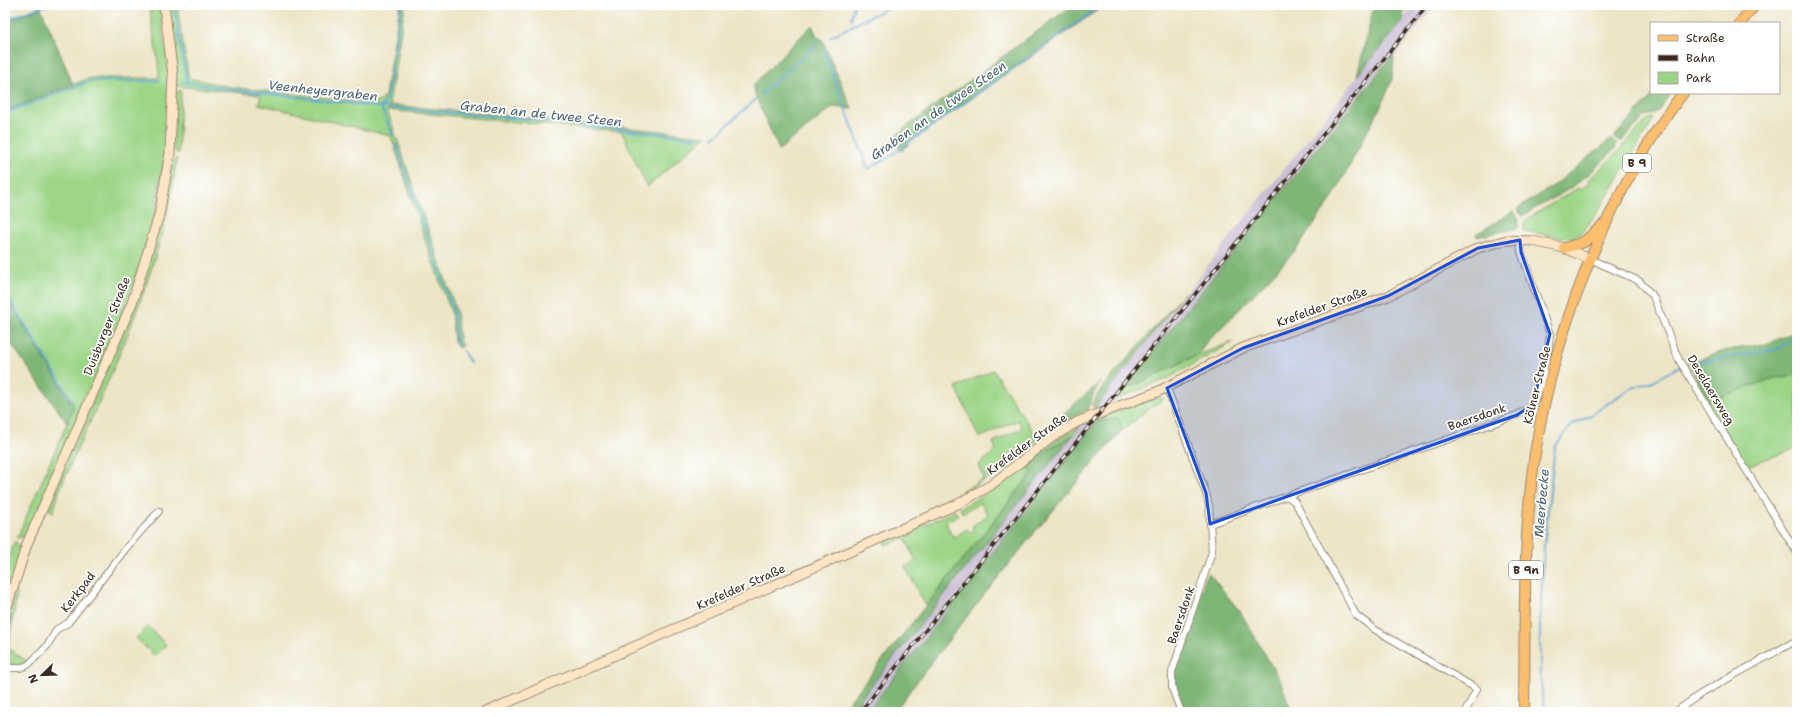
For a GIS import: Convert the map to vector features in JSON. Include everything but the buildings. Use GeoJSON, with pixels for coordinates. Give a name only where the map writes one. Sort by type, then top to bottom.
{"type":"FeatureCollection","features":[{"type":"Feature","properties":{"kind":"main road","name":"Duisburger Straße"},"geometry":{"type":"LineString","coordinates":[[5,618],[7,607],[27,544],[132,303],[159,215],[170,153],[173,75],[164,5]]}},
{"type":"Feature","properties":{"kind":"main road"},"geometry":{"type":"LineString","coordinates":[[1741,22],[1755,5]]}},
{"type":"Feature","properties":{"kind":"main road","name":"Kölner Straße"},"geometry":{"type":"LineString","coordinates":[[1524,712],[1528,514],[1532,475],[1540,428],[1550,384],[1563,334],[1590,259],[1647,146],[1682,94]]}},
{"type":"Feature","properties":{"kind":"main road"},"geometry":{"type":"LineString","coordinates":[[1564,248],[1584,242],[1609,220]]}},
{"type":"Feature","properties":{"kind":"main road","name":"Krefelder Straße"},"geometry":{"type":"LineString","coordinates":[[486,712],[958,504],[990,485],[1068,427],[1084,419],[1167,388],[1243,348],[1388,296],[1478,248],[1498,242],[1520,240],[1533,241],[1564,248],[1590,259]]}},
{"type":"Feature","properties":{"kind":"street","name":"Baersdonk"},"geometry":{"type":"LineString","coordinates":[[1210,524],[1518,415],[1528,408],[1534,400],[1549,344],[1550,334],[1521,252],[1520,240]]}},
{"type":"Feature","properties":{"kind":"street","name":"Deselaersweg"},"geometry":{"type":"LineString","coordinates":[[1590,259],[1639,281],[1653,296],[1679,360],[1797,554]]}},
{"type":"Feature","properties":{"kind":"street","name":"Baersdonk"},"geometry":{"type":"LineString","coordinates":[[1167,388],[1206,493],[1209,505],[1212,552],[1172,672],[1172,688],[1182,712]]}},
{"type":"Feature","properties":{"kind":"street"},"geometry":{"type":"LineString","coordinates":[[1287,496],[1295,502],[1356,615],[1374,629],[1477,689],[1465,712]]}},
{"type":"Feature","properties":{"kind":"street","name":"Kerkpad"},"geometry":{"type":"LineString","coordinates":[[5,668],[24,667],[43,651],[57,629],[68,623],[127,547],[159,512]]}},
{"type":"Feature","properties":{"kind":"street"},"geometry":{"type":"LineString","coordinates":[[1675,712],[1702,693],[1797,640]]}},
{"type":"Feature","properties":{"kind":"highlighted area"},"geometry":{"type":"Polygon","coordinates":[[[1520,240],[1521,252],[1550,334],[1534,400],[1528,408],[1517,415],[1210,524],[1206,493],[1167,388],[1243,348],[1388,296],[1478,248],[1520,240]]]}},
{"type":"Feature","properties":{"kind":"shaded area"},"geometry":{"type":"Polygon","coordinates":[[[1414,5],[1435,5],[1394,57],[1388,59],[1122,389],[867,712],[850,712],[1095,408],[1414,5]]]}},
{"type":"Feature","properties":{"kind":"green space"},"geometry":{"type":"Polygon","coordinates":[[[149,5],[159,5],[169,77],[167,144],[156,208],[144,253],[120,321],[28,536],[17,538],[74,407],[5,295],[5,111],[89,78],[159,78],[149,5]]]}},
{"type":"Feature","properties":{"kind":"green space"},"geometry":{"type":"Polygon","coordinates":[[[171,5],[187,5],[180,7],[178,12],[189,78],[231,87],[373,103],[381,101],[385,95],[400,5],[405,5],[389,105],[527,117],[706,136],[647,187],[622,132],[387,110],[456,310],[459,340],[462,346],[458,348],[454,342],[451,312],[431,258],[391,136],[258,104],[261,95],[177,86],[167,9],[171,5]]]}},
{"type":"Feature","properties":{"kind":"green space"},"geometry":{"type":"Polygon","coordinates":[[[1073,5],[1105,5],[914,139],[902,151],[892,140],[905,128],[1073,5]]]}},
{"type":"Feature","properties":{"kind":"green space"},"geometry":{"type":"Polygon","coordinates":[[[1374,5],[1404,5],[1403,20],[1357,76],[1374,5]]]}},
{"type":"Feature","properties":{"kind":"green space"},"geometry":{"type":"Polygon","coordinates":[[[41,8],[73,84],[5,111],[5,22],[41,8]]]}},
{"type":"Feature","properties":{"kind":"green space"},"geometry":{"type":"Polygon","coordinates":[[[812,25],[817,37],[822,39],[852,109],[833,107],[779,150],[756,97],[753,85],[812,25]]]}},
{"type":"Feature","properties":{"kind":"green space"},"geometry":{"type":"Polygon","coordinates":[[[1391,57],[1394,57],[1392,80],[1382,104],[1332,199],[1294,252],[1205,344],[1198,355],[1120,392],[1391,57]]]}},
{"type":"Feature","properties":{"kind":"green space"},"geometry":{"type":"Polygon","coordinates":[[[181,90],[178,154],[173,149],[176,92],[181,90]]]}},
{"type":"Feature","properties":{"kind":"green space"},"geometry":{"type":"Polygon","coordinates":[[[1654,94],[1670,94],[1659,110],[1653,114],[1645,116],[1622,141],[1619,141],[1614,137],[1654,94]]]}},
{"type":"Feature","properties":{"kind":"green space"},"geometry":{"type":"Polygon","coordinates":[[[1652,118],[1654,119],[1615,184],[1592,220],[1582,232],[1575,237],[1570,238],[1524,231],[1524,224],[1530,217],[1578,188],[1580,190],[1589,183],[1587,181],[1610,160],[1647,120],[1652,118]]]}},
{"type":"Feature","properties":{"kind":"green space"},"geometry":{"type":"Polygon","coordinates":[[[1611,139],[1616,144],[1615,149],[1588,175],[1571,188],[1522,216],[1517,209],[1556,184],[1611,139]]]}},
{"type":"Feature","properties":{"kind":"green space"},"geometry":{"type":"Polygon","coordinates":[[[177,158],[170,201],[146,286],[114,368],[60,489],[53,512],[47,508],[123,333],[172,161],[177,158]]]}},
{"type":"Feature","properties":{"kind":"green space"},"geometry":{"type":"Polygon","coordinates":[[[1514,211],[1519,221],[1518,228],[1477,237],[1476,234],[1514,211]]]}},
{"type":"Feature","properties":{"kind":"green space"},"geometry":{"type":"Polygon","coordinates":[[[1186,291],[1095,408],[1093,408],[1092,404],[1101,389],[1186,291]]]}},
{"type":"Feature","properties":{"kind":"green space"},"geometry":{"type":"Polygon","coordinates":[[[5,295],[74,407],[67,423],[5,335],[5,295]]]}},
{"type":"Feature","properties":{"kind":"green space"},"geometry":{"type":"Polygon","coordinates":[[[1797,331],[1797,375],[1774,378],[1708,401],[1689,363],[1727,350],[1766,344],[1797,331]]]}},
{"type":"Feature","properties":{"kind":"green space"},"geometry":{"type":"Polygon","coordinates":[[[1233,342],[1167,379],[1112,401],[1120,392],[1198,355],[1233,342]]]}},
{"type":"Feature","properties":{"kind":"green space"},"geometry":{"type":"Polygon","coordinates":[[[993,370],[1038,439],[985,480],[963,493],[961,491],[984,479],[979,465],[996,450],[993,442],[1022,428],[1018,420],[979,438],[956,387],[993,370]]]}},
{"type":"Feature","properties":{"kind":"green space"},"geometry":{"type":"Polygon","coordinates":[[[1797,375],[1797,448],[1744,467],[1708,401],[1774,378],[1797,375]]]}},
{"type":"Feature","properties":{"kind":"green space"},"geometry":{"type":"Polygon","coordinates":[[[1102,381],[1095,390],[1087,410],[1057,425],[1038,439],[1037,436],[1102,381]]]}},
{"type":"Feature","properties":{"kind":"green space"},"geometry":{"type":"Polygon","coordinates":[[[1155,398],[1164,399],[1147,410],[1121,432],[1120,421],[1105,419],[1096,422],[1099,418],[1155,398]]]}},
{"type":"Feature","properties":{"kind":"green space"},"geometry":{"type":"Polygon","coordinates":[[[1117,418],[1121,423],[1121,432],[1004,569],[894,712],[867,712],[1096,422],[1117,418]]]}},
{"type":"Feature","properties":{"kind":"green space"},"geometry":{"type":"Polygon","coordinates":[[[1080,426],[1073,435],[1050,448],[1028,467],[1032,473],[926,606],[905,567],[916,561],[905,538],[885,545],[885,542],[955,511],[958,515],[946,522],[951,535],[952,534],[954,537],[967,529],[970,533],[974,531],[972,526],[988,515],[981,503],[962,513],[960,508],[984,495],[1057,440],[1080,426]]]}},
{"type":"Feature","properties":{"kind":"green space"},"geometry":{"type":"Polygon","coordinates":[[[1073,435],[850,712],[841,712],[1032,473],[1028,467],[1050,448],[1073,435]]]}},
{"type":"Feature","properties":{"kind":"green space"},"geometry":{"type":"Polygon","coordinates":[[[15,541],[22,549],[5,602],[5,568],[15,541]]]}},
{"type":"Feature","properties":{"kind":"green space"},"geometry":{"type":"Polygon","coordinates":[[[1208,572],[1241,613],[1280,680],[1292,712],[1182,712],[1173,687],[1173,673],[1208,572]]]}},
{"type":"Feature","properties":{"kind":"green space"},"geometry":{"type":"Polygon","coordinates":[[[15,591],[17,595],[8,648],[25,660],[29,660],[20,664],[11,665],[5,662],[5,640],[15,591]]]}},
{"type":"Feature","properties":{"kind":"green space"},"geometry":{"type":"Polygon","coordinates":[[[148,626],[166,645],[155,657],[136,638],[148,626]]]}},
{"type":"Feature","properties":{"kind":"waterway"},"geometry":{"type":"LineString","coordinates":[[5,20],[46,5]]}},
{"type":"Feature","properties":{"kind":"waterway"},"geometry":{"type":"LineString","coordinates":[[179,5],[174,7],[187,82]]}},
{"type":"Feature","properties":{"kind":"waterway","name":"Veenheyergraben"},"geometry":{"type":"LineString","coordinates":[[182,82],[236,90],[381,107],[386,101],[402,5]]}},
{"type":"Feature","properties":{"kind":"waterway"},"geometry":{"type":"LineString","coordinates":[[851,19],[854,5]]}},
{"type":"Feature","properties":{"kind":"waterway"},"geometry":{"type":"LineString","coordinates":[[830,37],[893,5]]}},
{"type":"Feature","properties":{"kind":"waterway","name":"Graben an de twee Steen"},"geometry":{"type":"LineString","coordinates":[[824,50],[868,169],[889,157],[1102,5]]}},
{"type":"Feature","properties":{"kind":"waterway","name":"Graben an de twee Steen"},"geometry":{"type":"LineString","coordinates":[[761,94],[819,43]]}},
{"type":"Feature","properties":{"kind":"waterway","name":"Veenheyergraben"},"geometry":{"type":"LineString","coordinates":[[5,113],[90,81],[159,81]]}},
{"type":"Feature","properties":{"kind":"waterway","name":"Graben an de twee Steen"},"geometry":{"type":"LineString","coordinates":[[713,138],[756,99]]}},
{"type":"Feature","properties":{"kind":"waterway","name":"Graben an de twee Steen"},"geometry":{"type":"LineString","coordinates":[[381,107],[527,119],[698,138]]}},
{"type":"Feature","properties":{"kind":"waterway"},"geometry":{"type":"LineString","coordinates":[[381,107],[393,135]]}},
{"type":"Feature","properties":{"kind":"waterway"},"geometry":{"type":"LineString","coordinates":[[396,144],[453,310],[456,341],[459,346]]}},
{"type":"Feature","properties":{"kind":"waterway"},"geometry":{"type":"LineString","coordinates":[[5,292],[73,402]]}},
{"type":"Feature","properties":{"kind":"waterway","name":"Meerbecke"},"geometry":{"type":"LineString","coordinates":[[1687,364],[1772,350],[1780,348],[1791,340]]}},
{"type":"Feature","properties":{"kind":"waterway"},"geometry":{"type":"LineString","coordinates":[[463,351],[470,363]]}},
{"type":"Feature","properties":{"kind":"waterway","name":"Meerbecke"},"geometry":{"type":"LineString","coordinates":[[1547,712],[1543,701],[1540,675],[1540,621],[1544,546],[1555,447],[1570,426],[1588,417],[1629,389],[1653,381],[1680,366]]}},
{"type":"Feature","properties":{"kind":"waterway"},"geometry":{"type":"LineString","coordinates":[[1785,712],[1797,708]]}},
{"type":"Feature","properties":{"kind":"railway"},"geometry":{"type":"LineString","coordinates":[[860,712],[1427,5]]}}]}
